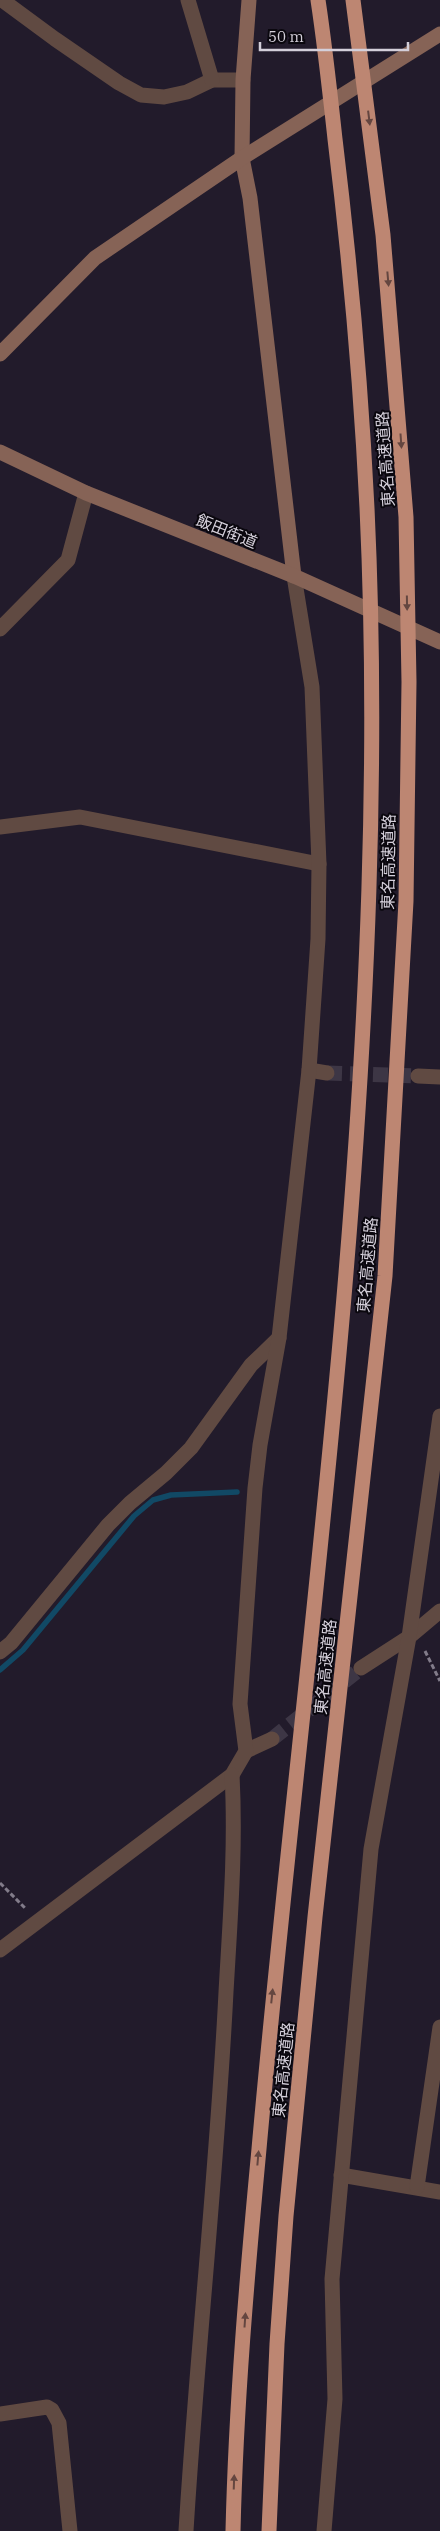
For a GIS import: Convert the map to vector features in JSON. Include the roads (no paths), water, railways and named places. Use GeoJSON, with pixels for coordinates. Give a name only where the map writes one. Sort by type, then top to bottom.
{"type":"FeatureCollection","features":[{"type":"Feature","properties":{"kind":"highway","name":"東名高速道路"},"geometry":{"type":"LineString","coordinates":[[233,2531],[235,2466],[251,2235],[272,2000],[325,1497],[346,1273],[359,1096],[368,899],[372,681],[366,484],[347,238],[318,0]]}},
{"type":"Feature","properties":{"kind":"highway","name":"東名高速道路"},"geometry":{"type":"LineString","coordinates":[[270,2531],[277,2344],[287,2206],[315,1917],[385,1276],[406,901],[409,682],[406,517],[384,244],[353,0]]}},
{"type":"Feature","properties":{"kind":"street"},"geometry":{"type":"LineString","coordinates":[[2,0],[119,83],[141,95],[164,97],[187,92],[212,80],[244,80]]}},
{"type":"Feature","properties":{"kind":"street"},"geometry":{"type":"LineString","coordinates":[[188,0],[212,80]]}},
{"type":"Feature","properties":{"kind":"street"},"geometry":{"type":"LineString","coordinates":[[246,1751],[240,1704],[255,1488],[260,1445],[280,1338],[309,1070],[318,939],[320,864],[312,687],[294,576],[250,198],[242,158],[249,0]]}},
{"type":"Feature","properties":{"kind":"street"},"geometry":{"type":"LineString","coordinates":[[0,354],[95,258],[242,158],[440,34]]}},
{"type":"Feature","properties":{"kind":"street","name":"飯田街道"},"geometry":{"type":"LineString","coordinates":[[0,452],[86,493],[294,576],[309,585],[440,642]]}},
{"type":"Feature","properties":{"kind":"street"},"geometry":{"type":"LineString","coordinates":[[0,629],[68,560],[86,493]]}},
{"type":"Feature","properties":{"kind":"street"},"geometry":{"type":"LineString","coordinates":[[0,827],[80,817],[320,864]]}},
{"type":"Feature","properties":{"kind":"street"},"geometry":{"type":"LineString","coordinates":[[309,1070],[328,1073]]}},
{"type":"Feature","properties":{"kind":"street"},"geometry":{"type":"LineString","coordinates":[[418,1076],[440,1077]]}},
{"type":"Feature","properties":{"kind":"street"},"geometry":{"type":"LineString","coordinates":[[0,1652],[11,1644],[108,1525],[191,1448],[251,1365],[280,1338]]}},
{"type":"Feature","properties":{"kind":"street"},"geometry":{"type":"LineString","coordinates":[[324,2531],[335,2399],[332,2279],[340,2175],[372,1849],[409,1637],[440,1416]]}},
{"type":"Feature","properties":{"kind":"street"},"geometry":{"type":"LineString","coordinates":[[361,1668],[409,1637],[440,1611]]}},
{"type":"Feature","properties":{"kind":"street"},"geometry":{"type":"LineString","coordinates":[[0,1950],[232,1775],[246,1751],[272,1739]]}},
{"type":"Feature","properties":{"kind":"street"},"geometry":{"type":"LineString","coordinates":[[186,2531],[193,2413],[221,2102],[229,1937],[232,1775]]}},
{"type":"Feature","properties":{"kind":"street"},"geometry":{"type":"LineString","coordinates":[[418,2187],[440,2027]]}},
{"type":"Feature","properties":{"kind":"street"},"geometry":{"type":"LineString","coordinates":[[340,2175],[440,2192]]}},
{"type":"Feature","properties":{"kind":"street"},"geometry":{"type":"LineString","coordinates":[[418,2187],[440,2204]]}},
{"type":"Feature","properties":{"kind":"street"},"geometry":{"type":"LineString","coordinates":[[0,2414],[47,2407],[56,2415],[59,2423],[70,2531]]}},
{"type":"Feature","properties":{"kind":"waterway"},"geometry":{"type":"LineString","coordinates":[[0,1670],[23,1650],[134,1516],[153,1500],[171,1495],[237,1492]]}},
{"type":"Feature","properties":{"kind":"tunnel"},"geometry":{"type":"LineString","coordinates":[[327,1073],[418,1076]]}},
{"type":"Feature","properties":{"kind":"tunnel"},"geometry":{"type":"LineString","coordinates":[[272,1739],[361,1668]]}}]}
